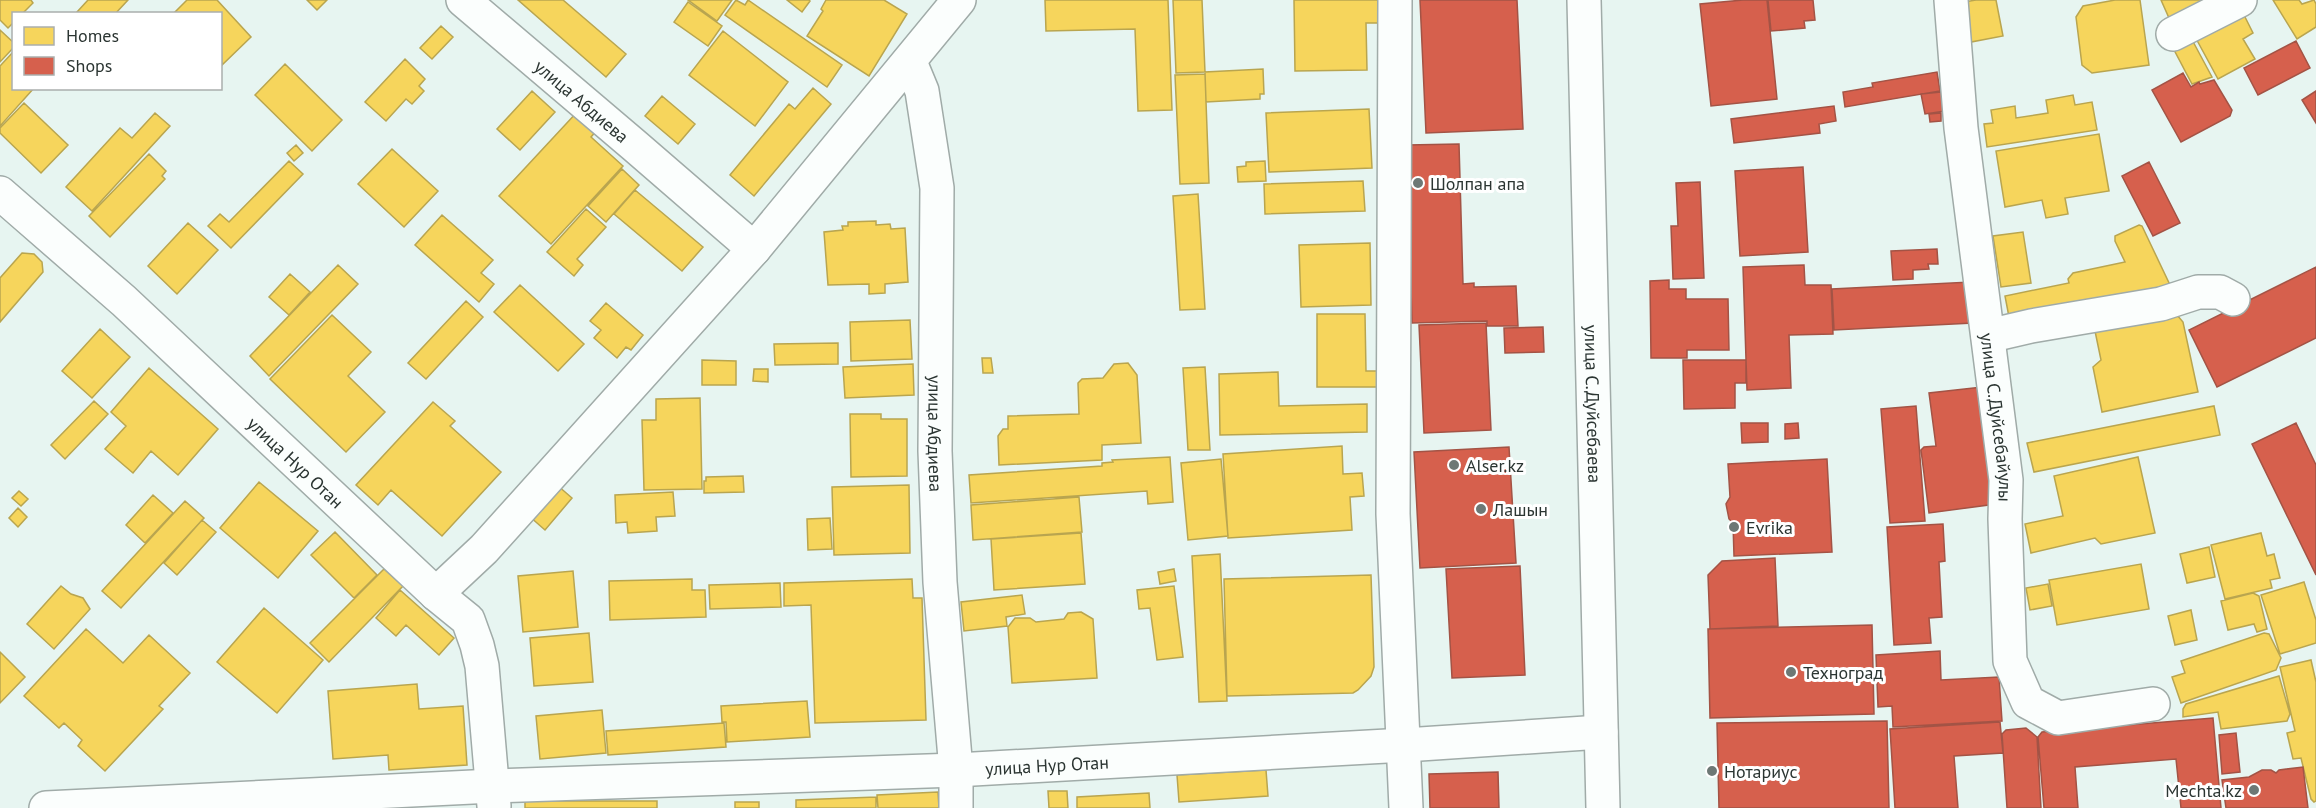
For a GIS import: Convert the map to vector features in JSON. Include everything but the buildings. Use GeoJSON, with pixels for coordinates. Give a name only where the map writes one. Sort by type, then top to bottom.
{"type":"FeatureCollection","features":[{"type":"Feature","properties":{"kind":"street","name":"улица Абдиева"},"geometry":{"type":"LineString","coordinates":[[463,0],[753,249]]}},
{"type":"Feature","properties":{"kind":"street"},"geometry":{"type":"LineString","coordinates":[[436,594],[484,549],[753,249],[959,0]]}},
{"type":"Feature","properties":{"kind":"street","name":"улица С.Дуйсебаева"},"geometry":{"type":"LineString","coordinates":[[1584,0],[1603,808]]}},
{"type":"Feature","properties":{"kind":"street","name":"улица С.Дуйсебайулы"},"geometry":{"type":"LineString","coordinates":[[1951,0],[1961,128],[2006,480],[2010,661],[2028,702],[2058,718],[2153,704]]}},
{"type":"Feature","properties":{"kind":"street"},"geometry":{"type":"LineString","coordinates":[[2173,34],[2240,0]]}},
{"type":"Feature","properties":{"kind":"street"},"geometry":{"type":"LineString","coordinates":[[1395,5],[1393,514],[1406,808]]}},
{"type":"Feature","properties":{"kind":"street","name":"улица Абдиева"},"geometry":{"type":"LineString","coordinates":[[910,62],[922,91],[937,188],[935,451],[939,558],[956,770],[956,808]]}},
{"type":"Feature","properties":{"kind":"street","name":"улица Нур Отан"},"geometry":{"type":"LineString","coordinates":[[0,193],[124,301],[436,594],[468,620],[482,666],[494,797]]}},
{"type":"Feature","properties":{"kind":"street"},"geometry":{"type":"LineString","coordinates":[[1988,336],[2031,326],[2161,304],[2198,292],[2220,292],[2233,299]]}},
{"type":"Feature","properties":{"kind":"street","name":"улица Нур Отан"},"geometry":{"type":"LineString","coordinates":[[46,808],[494,797],[1601,732]]}},
{"type":"Feature","properties":{"kind":"place","name":"Шолпан апа"},"geometry":{"type":"Point","coordinates":[1418,183]}},
{"type":"Feature","properties":{"kind":"place","name":"Alser.kz"},"geometry":{"type":"Point","coordinates":[1454,465]}},
{"type":"Feature","properties":{"kind":"place","name":"Лашын"},"geometry":{"type":"Point","coordinates":[1481,509]}},
{"type":"Feature","properties":{"kind":"place","name":"Evrika"},"geometry":{"type":"Point","coordinates":[1734,527]}},
{"type":"Feature","properties":{"kind":"place","name":"Техноград"},"geometry":{"type":"Point","coordinates":[1791,672]}},
{"type":"Feature","properties":{"kind":"place","name":"Нотариус"},"geometry":{"type":"Point","coordinates":[1712,771]}},
{"type":"Feature","properties":{"kind":"place","name":"Mechta.kz"},"geometry":{"type":"Point","coordinates":[2254,790]}}]}
